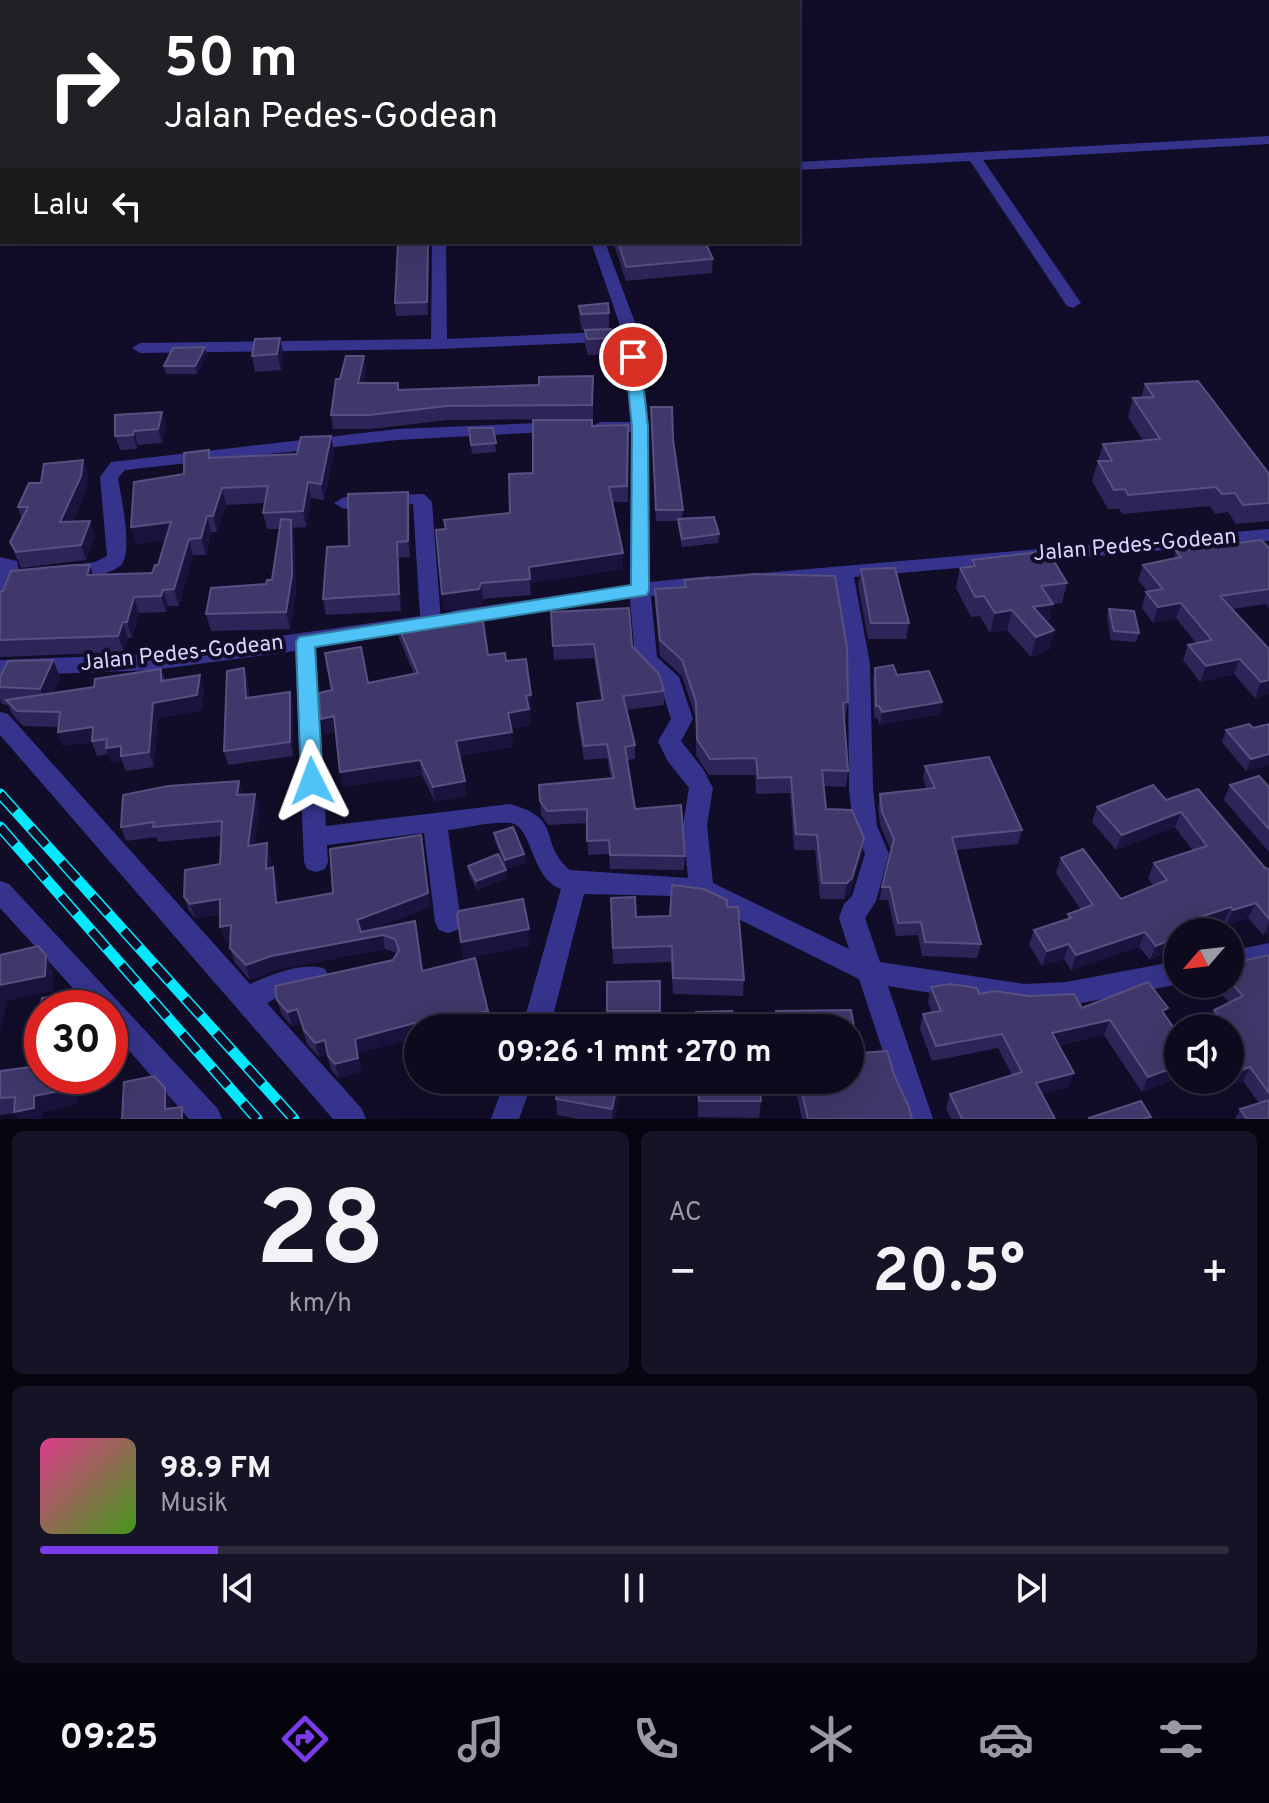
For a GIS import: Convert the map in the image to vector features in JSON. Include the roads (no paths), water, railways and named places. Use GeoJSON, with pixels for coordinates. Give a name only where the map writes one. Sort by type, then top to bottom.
{"type":"FeatureCollection","features":[{"type":"Feature","properties":{"kind":"street"},"geometry":{"type":"LineString","coordinates":[[800,166],[1269,140]]}},
{"type":"Feature","properties":{"kind":"street"},"geometry":{"type":"LineString","coordinates":[[974,156],[1073,303]]}},
{"type":"Feature","properties":{"kind":"street"},"geometry":{"type":"LineString","coordinates":[[439,244],[439,344]]}},
{"type":"Feature","properties":{"kind":"street"},"geometry":{"type":"LineString","coordinates":[[599,244],[632,336],[640,427],[640,590],[646,660],[675,689],[682,716],[669,741],[701,788],[694,808],[702,868],[701,890]]}},
{"type":"Feature","properties":{"kind":"street"},"geometry":{"type":"LineString","coordinates":[[140,348],[439,344],[632,336]]}},
{"type":"Feature","properties":{"kind":"street"},"geometry":{"type":"LineString","coordinates":[[0,601],[4,572],[99,568],[115,560],[118,553],[109,477],[118,466],[448,428],[640,427]]}},
{"type":"Feature","properties":{"kind":"street"},"geometry":{"type":"LineString","coordinates":[[344,503],[417,498],[422,502],[431,621]]}},
{"type":"Feature","properties":{"kind":"street","name":"Jalan Pedes-Godean"},"geometry":{"type":"LineString","coordinates":[[0,668],[153,662],[305,642],[640,590],[1269,535]]}},
{"type":"Feature","properties":{"kind":"street"},"geometry":{"type":"LineString","coordinates":[[843,571],[859,664],[861,789],[865,826],[877,854],[863,901],[853,912],[852,918],[919,1119]]}},
{"type":"Feature","properties":{"kind":"street"},"geometry":{"type":"LineString","coordinates":[[305,642],[315,850],[435,822],[510,813],[524,817],[533,824],[549,867],[563,879],[701,890],[870,972],[1024,996],[1066,994],[1164,976]]}},
{"type":"Feature","properties":{"kind":"street"},"geometry":{"type":"LineString","coordinates":[[0,720],[352,1119]]}},
{"type":"Feature","properties":{"kind":"street"},"geometry":{"type":"LineString","coordinates":[[435,822],[448,922]]}},
{"type":"Feature","properties":{"kind":"street"},"geometry":{"type":"LineString","coordinates":[[540,1014],[575,882]]}},
{"type":"Feature","properties":{"kind":"street"},"geometry":{"type":"LineString","coordinates":[[0,891],[91,990]]}},
{"type":"Feature","properties":{"kind":"street"},"geometry":{"type":"LineString","coordinates":[[1244,959],[1269,954]]}},
{"type":"Feature","properties":{"kind":"street"},"geometry":{"type":"LineString","coordinates":[[245,1000],[276,985],[345,971]]}},
{"type":"Feature","properties":{"kind":"street"},"geometry":{"type":"LineString","coordinates":[[128,1030],[208,1119]]}},
{"type":"Feature","properties":{"kind":"street"},"geometry":{"type":"LineString","coordinates":[[505,1119],[514,1094]]}},
{"type":"Feature","properties":{"kind":"railway"},"geometry":{"type":"LineString","coordinates":[[0,794],[294,1119]]}},
{"type":"Feature","properties":{"kind":"railway"},"geometry":{"type":"LineString","coordinates":[[0,827],[257,1119]]}}]}
